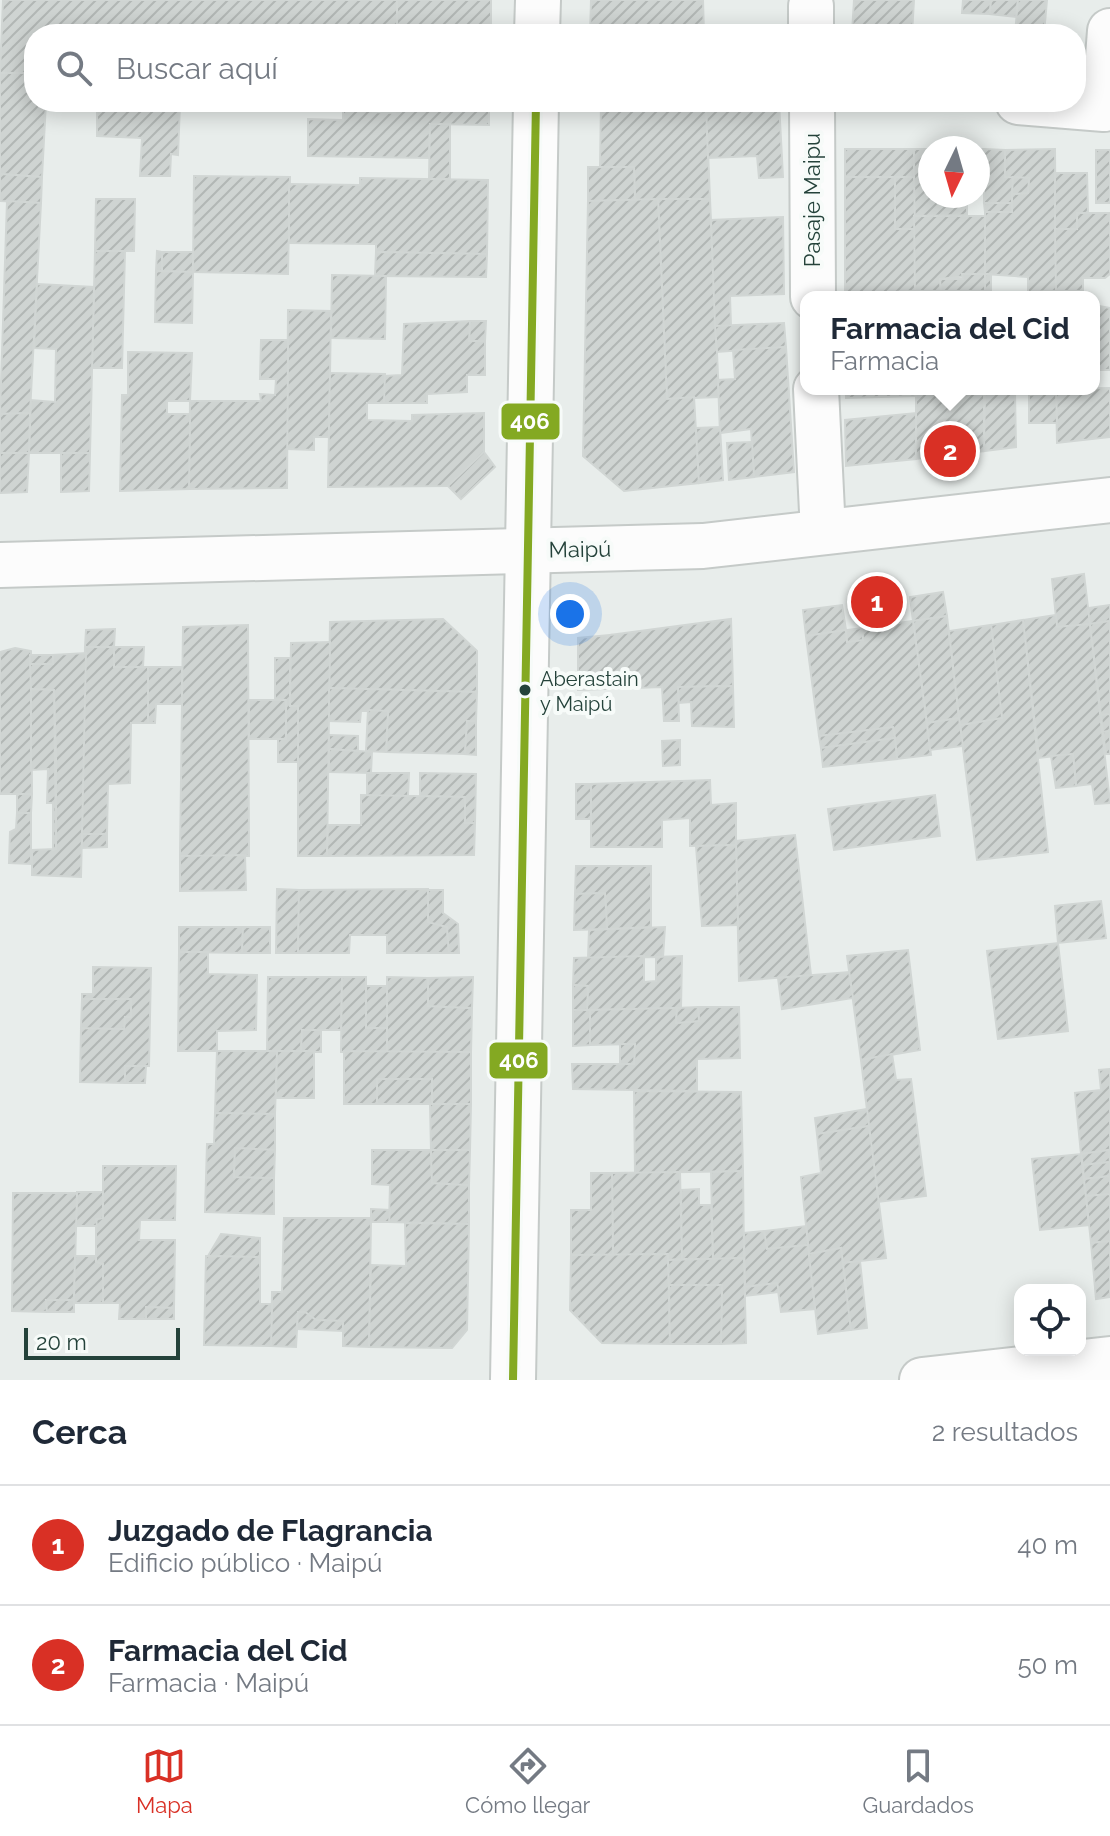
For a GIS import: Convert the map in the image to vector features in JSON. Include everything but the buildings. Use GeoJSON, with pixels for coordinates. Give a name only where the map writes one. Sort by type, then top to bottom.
{"type":"FeatureCollection","features":[{"type":"Feature","properties":{"kind":"street"},"geometry":{"type":"LineString","coordinates":[[537,24],[538,0]]}},
{"type":"Feature","properties":{"kind":"street"},"geometry":{"type":"LineString","coordinates":[[1086,108],[1104,109],[1110,31]]}},
{"type":"Feature","properties":{"kind":"street"},"geometry":{"type":"LineString","coordinates":[[513,1380],[536,112]]}},
{"type":"Feature","properties":{"kind":"street","name":"Pasaje Maipu"},"geometry":{"type":"LineString","coordinates":[[812,112],[813,291]]}},
{"type":"Feature","properties":{"kind":"street"},"geometry":{"type":"LineString","coordinates":[[816,395],[823,532]]}},
{"type":"Feature","properties":{"kind":"street","name":"Maipú"},"geometry":{"type":"LineString","coordinates":[[0,565],[703,546],[1110,500]]}},
{"type":"Feature","properties":{"kind":"street"},"geometry":{"type":"LineString","coordinates":[[922,1380],[1110,1359]]}},
{"type":"Feature","properties":{"kind":"transit line","name":"406"},"geometry":{"type":"LineString","coordinates":[[513,1380],[536,112]]}},
{"type":"Feature","properties":{"kind":"place","name":"Farmacia del Cid"},"geometry":{"type":"Point","coordinates":[950,451]}},
{"type":"Feature","properties":{"kind":"place","name":"Juzgado de Flagrancia"},"geometry":{"type":"Point","coordinates":[877,602]}},
{"type":"Feature","properties":{"kind":"place","name":"Aberastain y Maipú"},"geometry":{"type":"Point","coordinates":[525,690]}}]}
